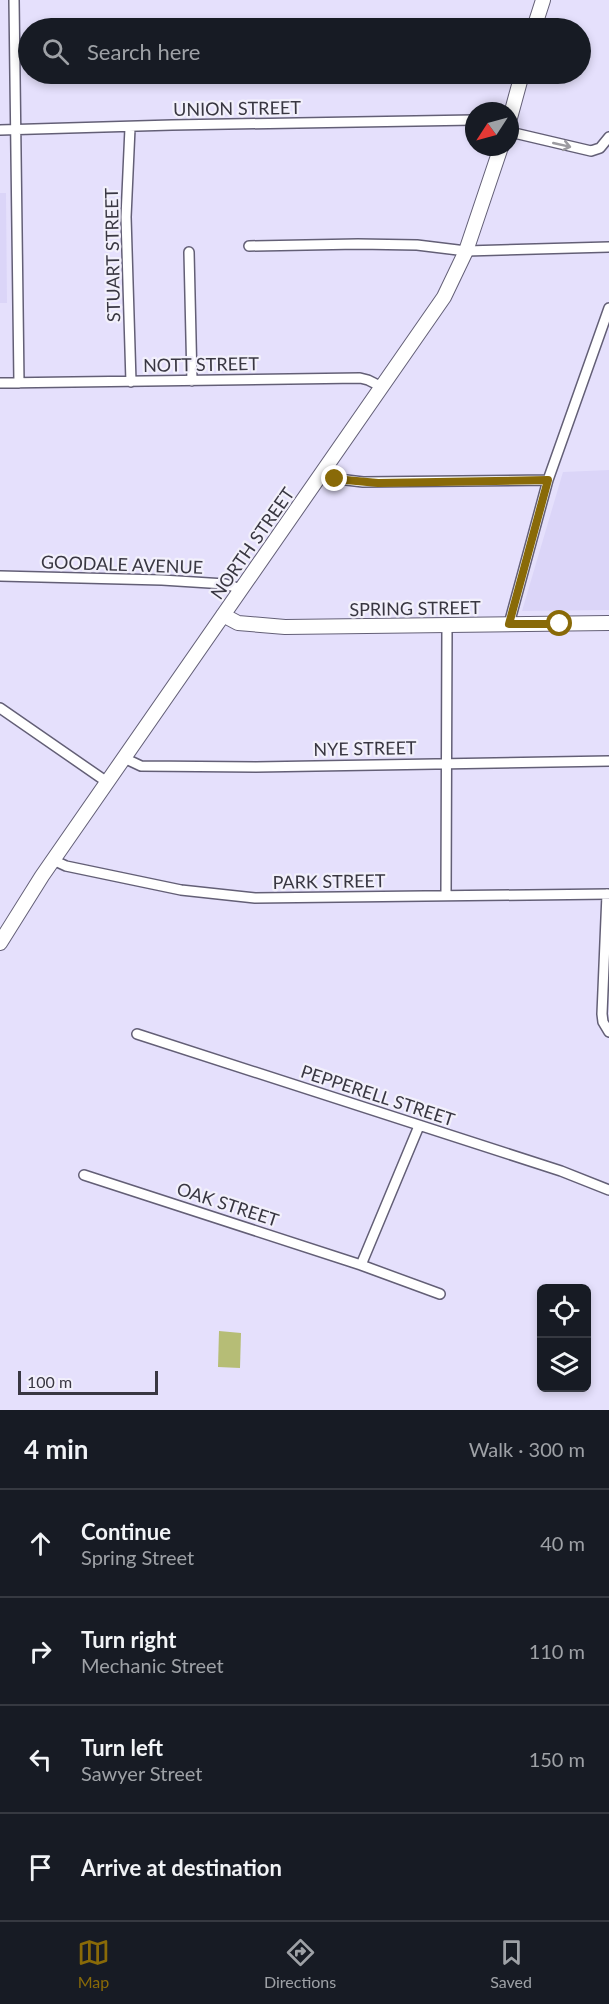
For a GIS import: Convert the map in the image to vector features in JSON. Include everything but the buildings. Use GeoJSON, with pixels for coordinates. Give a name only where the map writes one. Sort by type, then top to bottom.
{"type":"FeatureCollection","features":[{"type":"Feature","properties":{"kind":"main road"},"geometry":{"type":"LineString","coordinates":[[537,18],[543,0]]}},
{"type":"Feature","properties":{"kind":"main road"},"geometry":{"type":"LineString","coordinates":[[514,102],[519,84]]}},
{"type":"Feature","properties":{"kind":"main road","name":"NORTH STREET"},"geometry":{"type":"LineString","coordinates":[[0,943],[53,860],[444,297],[466,250],[498,156]]}},
{"type":"Feature","properties":{"kind":"main road","name":"SPRING STREET"},"geometry":{"type":"LineString","coordinates":[[223,615],[238,623],[269,626],[609,623]]}},
{"type":"Feature","properties":{"kind":"street"},"geometry":{"type":"LineString","coordinates":[[14,0],[19,383]]}},
{"type":"Feature","properties":{"kind":"street","name":"UNION STREET"},"geometry":{"type":"LineString","coordinates":[[0,130],[465,120]]}},
{"type":"Feature","properties":{"kind":"street","name":"STUART STREET"},"geometry":{"type":"LineString","coordinates":[[130,128],[126,217],[131,382]]}},
{"type":"Feature","properties":{"kind":"street"},"geometry":{"type":"LineString","coordinates":[[519,134],[591,151],[600,148],[609,137]]}},
{"type":"Feature","properties":{"kind":"street"},"geometry":{"type":"LineString","coordinates":[[249,246],[369,244],[417,245],[466,250],[609,247]]}},
{"type":"Feature","properties":{"kind":"street"},"geometry":{"type":"LineString","coordinates":[[189,252],[192,381]]}},
{"type":"Feature","properties":{"kind":"street"},"geometry":{"type":"LineString","coordinates":[[509,624],[548,480],[609,308]]}},
{"type":"Feature","properties":{"kind":"street","name":"NOTT STREET"},"geometry":{"type":"LineString","coordinates":[[0,383],[360,378],[382,387]]}},
{"type":"Feature","properties":{"kind":"street"},"geometry":{"type":"LineString","coordinates":[[322,474],[335,479],[378,483],[548,480]]}},
{"type":"Feature","properties":{"kind":"street","name":"GOODALE AVENUE"},"geometry":{"type":"LineString","coordinates":[[0,576],[162,580],[225,584],[241,589]]}},
{"type":"Feature","properties":{"kind":"street"},"geometry":{"type":"LineString","coordinates":[[446,895],[447,626]]}},
{"type":"Feature","properties":{"kind":"street"},"geometry":{"type":"LineString","coordinates":[[0,708],[107,782]]}},
{"type":"Feature","properties":{"kind":"street","name":"NYE STREET"},"geometry":{"type":"LineString","coordinates":[[124,759],[141,766],[256,767],[609,761]]}},
{"type":"Feature","properties":{"kind":"street","name":"PARK STREET"},"geometry":{"type":"LineString","coordinates":[[53,860],[66,866],[168,888],[234,897],[274,899],[608,894]]}},
{"type":"Feature","properties":{"kind":"street"},"geometry":{"type":"LineString","coordinates":[[608,894],[602,1009],[603,1022],[609,1032]]}},
{"type":"Feature","properties":{"kind":"street","name":"PEPPERELL STREET"},"geometry":{"type":"LineString","coordinates":[[137,1034],[561,1171],[609,1190]]}},
{"type":"Feature","properties":{"kind":"street"},"geometry":{"type":"LineString","coordinates":[[361,1265],[419,1126]]}},
{"type":"Feature","properties":{"kind":"street","name":"OAK STREET"},"geometry":{"type":"LineString","coordinates":[[84,1175],[361,1265],[440,1294]]}},
{"type":"Feature","properties":{"kind":"shaded area"},"geometry":{"type":"Polygon","coordinates":[[[0,193],[6,193],[7,303],[0,303],[0,193]]]}},
{"type":"Feature","properties":{"kind":"shaded area"},"geometry":{"type":"Polygon","coordinates":[[[609,470],[609,610],[522,611],[563,472],[609,470]]]}},
{"type":"Feature","properties":{"kind":"green space"},"geometry":{"type":"Polygon","coordinates":[[[219,1331],[241,1333],[240,1368],[218,1367],[219,1331]]]}},
{"type":"Feature","properties":{"kind":"route"},"geometry":{"type":"LineString","coordinates":[[335,479],[378,483],[548,480],[509,624],[560,624]]}}]}
